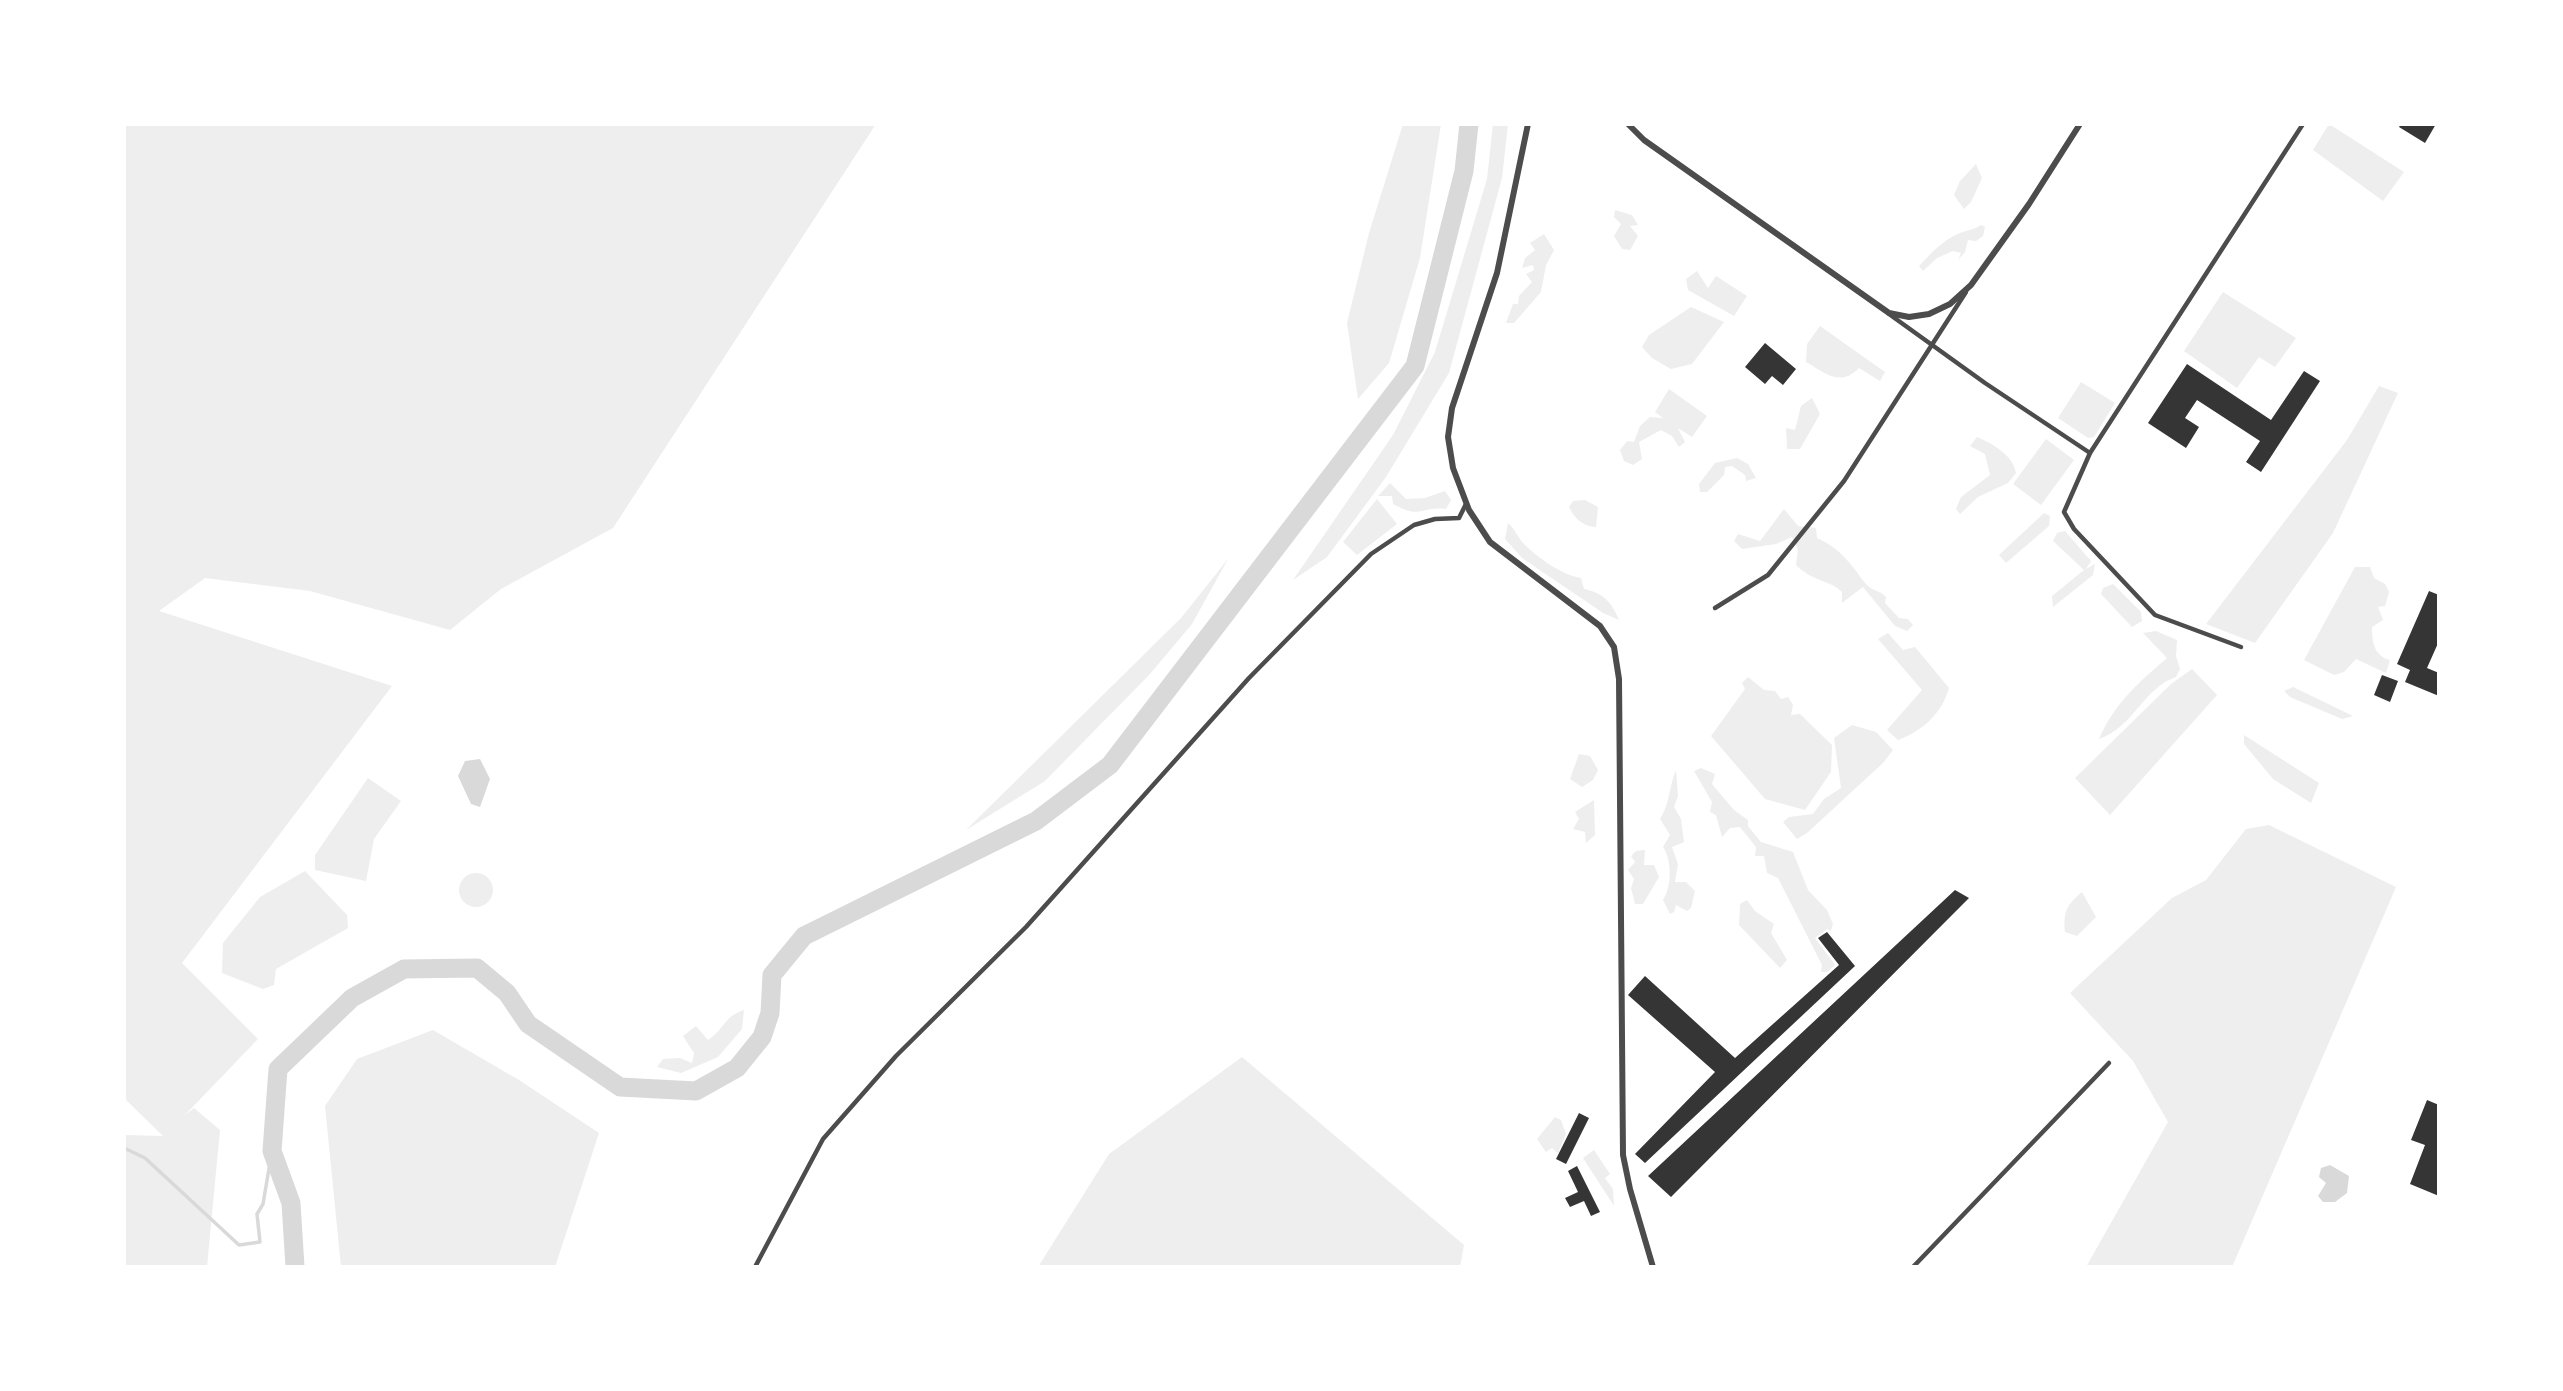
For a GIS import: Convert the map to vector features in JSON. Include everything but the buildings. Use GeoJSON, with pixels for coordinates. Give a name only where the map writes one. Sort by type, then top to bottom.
{"type":"FeatureCollection","features":[{"type":"Feature","properties":{"kind":"street"},"geometry":{"type":"LineString","coordinates":[[1528,124],[1497,273],[1452,408],[1448,437],[1453,468],[1467,503],[1490,542],[1600,626],[1614,647],[1619,679],[1623,1155],[1653,1267]]}},
{"type":"Feature","properties":{"kind":"street"},"geometry":{"type":"LineString","coordinates":[[1628,124],[1644,140],[1930,344],[2090,453]]}},
{"type":"Feature","properties":{"kind":"street"},"geometry":{"type":"LineString","coordinates":[[1714,608],[1768,575],[1844,481],[1930,344],[2029,204],[2080,124]]}},
{"type":"Feature","properties":{"kind":"street"},"geometry":{"type":"LineString","coordinates":[[2241,648],[2155,615],[2074,529],[2064,512],[2090,453],[2303,124]]}},
{"type":"Feature","properties":{"kind":"street"},"geometry":{"type":"LineString","coordinates":[[1889,313],[1909,317],[1929,314],[1950,304],[1971,285]]}},
{"type":"Feature","properties":{"kind":"street"},"geometry":{"type":"LineString","coordinates":[[755,1267],[823,1139],[896,1056],[1026,927],[1249,678],[1362,562],[1414,525],[1435,519],[1459,518],[1467,503]]}},
{"type":"Feature","properties":{"kind":"street"},"geometry":{"type":"LineString","coordinates":[[1913,1267],[2109,1063]]}},
{"type":"Feature","properties":{"kind":"shaded area"},"geometry":{"type":"Polygon","coordinates":[[[124,124],[876,124],[613,528],[501,589],[450,630],[310,591],[205,578],[159,611],[392,686],[182,963],[258,1039],[184,1116],[194,1108],[220,1130],[207,1267],[124,1267],[124,1135],[163,1136],[124,1098],[124,124]]]}},
{"type":"Feature","properties":{"kind":"shaded area"},"geometry":{"type":"Polygon","coordinates":[[[1403,124],[1441,124],[1420,258],[1389,363],[1358,399],[1347,323],[1369,233],[1403,124]]]}},
{"type":"Feature","properties":{"kind":"shaded area"},"geometry":{"type":"Polygon","coordinates":[[[1493,124],[1508,124],[1502,178],[1449,373],[1386,477],[1327,557],[1293,580],[1393,435],[1435,352],[1487,179],[1493,124]]]}},
{"type":"Feature","properties":{"kind":"shaded area"},"geometry":{"type":"Polygon","coordinates":[[[2329,124],[2404,172],[2383,201],[2313,150],[2329,124]]]}},
{"type":"Feature","properties":{"kind":"shaded area"},"geometry":{"type":"Polygon","coordinates":[[[1976,164],[1982,178],[1971,202],[1964,209],[1954,195],[1960,181],[1976,164]]]}},
{"type":"Feature","properties":{"kind":"shaded area"},"geometry":{"type":"Polygon","coordinates":[[[1615,210],[1632,215],[1638,225],[1630,226],[1638,236],[1630,250],[1622,249],[1614,236],[1621,224],[1614,217],[1615,210]]]}},
{"type":"Feature","properties":{"kind":"shaded area"},"geometry":{"type":"Polygon","coordinates":[[[1981,225],[1985,227],[1983,236],[1976,241],[1968,240],[1965,252],[1958,260],[1961,253],[1953,251],[1937,258],[1923,271],[1919,266],[1948,239],[1981,225]]]}},
{"type":"Feature","properties":{"kind":"shaded area"},"geometry":{"type":"Polygon","coordinates":[[[1544,234],[1554,250],[1546,265],[1541,292],[1514,323],[1506,323],[1513,304],[1518,304],[1519,296],[1532,282],[1526,274],[1534,270],[1533,265],[1522,268],[1525,258],[1535,250],[1530,243],[1544,234]]]}},
{"type":"Feature","properties":{"kind":"shaded area"},"geometry":{"type":"Polygon","coordinates":[[[1697,271],[1708,288],[1716,276],[1747,296],[1734,316],[1688,290],[1686,279],[1697,271]]]}},
{"type":"Feature","properties":{"kind":"shaded area"},"geometry":{"type":"Polygon","coordinates":[[[2223,292],[2296,338],[2275,367],[2259,357],[2237,388],[2184,351],[2223,292]]]}},
{"type":"Feature","properties":{"kind":"shaded area"},"geometry":{"type":"Polygon","coordinates":[[[1691,307],[1724,322],[1692,364],[1671,369],[1652,358],[1642,347],[1649,335],[1691,307]]]}},
{"type":"Feature","properties":{"kind":"shaded area"},"geometry":{"type":"Polygon","coordinates":[[[1820,326],[1885,372],[1880,381],[1859,368],[1846,377],[1833,377],[1806,362],[1807,344],[1820,326]]]}},
{"type":"Feature","properties":{"kind":"shaded area"},"geometry":{"type":"Polygon","coordinates":[[[2081,382],[2115,403],[2094,437],[2088,438],[2058,418],[2081,382]]]}},
{"type":"Feature","properties":{"kind":"shaded area"},"geometry":{"type":"Polygon","coordinates":[[[2379,386],[2398,393],[2333,533],[2255,643],[2206,624],[2347,440],[2379,386]]]}},
{"type":"Feature","properties":{"kind":"shaded area"},"geometry":{"type":"Polygon","coordinates":[[[1669,389],[1707,416],[1692,437],[1678,428],[1685,442],[1679,447],[1672,436],[1661,430],[1639,442],[1642,459],[1633,465],[1624,461],[1620,450],[1627,441],[1634,442],[1640,426],[1650,417],[1663,418],[1655,412],[1669,389]]]}},
{"type":"Feature","properties":{"kind":"shaded area"},"geometry":{"type":"Polygon","coordinates":[[[1812,398],[1820,414],[1800,449],[1787,449],[1786,428],[1795,430],[1801,406],[1812,398]]]}},
{"type":"Feature","properties":{"kind":"shaded area"},"geometry":{"type":"Polygon","coordinates":[[[1977,437],[2007,456],[2016,473],[2008,483],[1978,497],[1960,514],[1956,509],[1961,497],[1990,475],[1985,454],[1970,446],[1977,437]]]}},
{"type":"Feature","properties":{"kind":"shaded area"},"geometry":{"type":"Polygon","coordinates":[[[2046,439],[2074,460],[2041,505],[2013,484],[2046,439]]]}},
{"type":"Feature","properties":{"kind":"shaded area"},"geometry":{"type":"Polygon","coordinates":[[[1737,458],[1748,464],[1756,478],[1746,481],[1745,475],[1732,466],[1725,467],[1724,475],[1707,492],[1700,492],[1699,484],[1715,463],[1737,458]]]}},
{"type":"Feature","properties":{"kind":"shaded area"},"geometry":{"type":"Polygon","coordinates":[[[1390,483],[1406,499],[1425,498],[1445,491],[1451,500],[1446,509],[1410,511],[1393,504],[1392,496],[1378,496],[1390,483]]]}},
{"type":"Feature","properties":{"kind":"shaded area"},"geometry":{"type":"Polygon","coordinates":[[[1377,499],[1397,524],[1357,555],[1343,542],[1377,499]]]}},
{"type":"Feature","properties":{"kind":"shaded area"},"geometry":{"type":"Polygon","coordinates":[[[1585,500],[1598,507],[1596,527],[1580,521],[1569,507],[1573,501],[1585,500]]]}},
{"type":"Feature","properties":{"kind":"shaded area"},"geometry":{"type":"Polygon","coordinates":[[[1784,509],[1798,526],[1816,528],[1817,538],[1839,552],[1868,586],[1886,597],[1885,603],[1899,618],[1908,619],[1913,625],[1907,631],[1895,626],[1863,587],[1842,603],[1842,592],[1802,571],[1796,565],[1798,550],[1792,537],[1776,544],[1742,549],[1734,541],[1738,534],[1760,541],[1784,509]]]}},
{"type":"Feature","properties":{"kind":"shaded area"},"geometry":{"type":"Polygon","coordinates":[[[2044,513],[2050,516],[2049,526],[2006,563],[1999,555],[2044,513]]]}},
{"type":"Feature","properties":{"kind":"shaded area"},"geometry":{"type":"Polygon","coordinates":[[[1508,523],[1536,555],[1558,570],[1581,578],[1584,589],[1606,599],[1619,620],[1603,613],[1522,558],[1505,539],[1508,523]]]}},
{"type":"Feature","properties":{"kind":"shaded area"},"geometry":{"type":"Polygon","coordinates":[[[2065,531],[2091,561],[2086,569],[2095,564],[2093,575],[2053,607],[2052,596],[2084,570],[2053,541],[2057,533],[2065,531]]]}},
{"type":"Feature","properties":{"kind":"shaded area"},"geometry":{"type":"Polygon","coordinates":[[[1228,559],[1192,624],[1150,674],[1045,781],[966,830],[1181,618],[1228,559]]]}},
{"type":"Feature","properties":{"kind":"shaded area"},"geometry":{"type":"Polygon","coordinates":[[[2355,567],[2370,567],[2374,578],[2385,584],[2389,592],[2385,606],[2378,607],[2383,620],[2372,627],[2377,652],[2390,660],[2386,673],[2356,659],[2344,672],[2334,675],[2304,660],[2355,567]]]}},
{"type":"Feature","properties":{"kind":"shaded area"},"geometry":{"type":"Polygon","coordinates":[[[2113,584],[2141,612],[2142,621],[2132,627],[2101,594],[2103,588],[2113,584]]]}},
{"type":"Feature","properties":{"kind":"shaded area"},"geometry":{"type":"Polygon","coordinates":[[[2156,631],[2177,640],[2176,656],[2180,669],[2176,677],[2155,690],[2121,726],[2099,739],[2120,704],[2167,658],[2143,633],[2156,631]]]}},
{"type":"Feature","properties":{"kind":"shaded area"},"geometry":{"type":"Polygon","coordinates":[[[1888,633],[1903,650],[1915,647],[1949,688],[1942,705],[1930,720],[1916,732],[1898,740],[1887,730],[1922,690],[1878,639],[1888,633]]]}},
{"type":"Feature","properties":{"kind":"shaded area"},"geometry":{"type":"Polygon","coordinates":[[[2192,669],[2217,695],[2110,815],[2075,778],[2171,684],[2192,669]]]}},
{"type":"Feature","properties":{"kind":"shaded area"},"geometry":{"type":"Polygon","coordinates":[[[1748,677],[1764,690],[1775,691],[1781,699],[1788,697],[1793,705],[1791,715],[1800,714],[1832,745],[1831,772],[1805,810],[1765,799],[1711,736],[1745,689],[1742,683],[1748,677]]]}},
{"type":"Feature","properties":{"kind":"shaded area"},"geometry":{"type":"Polygon","coordinates":[[[2293,687],[2353,716],[2342,719],[2290,697],[2284,691],[2293,687]]]}},
{"type":"Feature","properties":{"kind":"shaded area"},"geometry":{"type":"Polygon","coordinates":[[[1852,725],[1876,732],[1893,750],[1883,763],[1807,833],[1797,839],[1783,822],[1789,817],[1813,814],[1824,799],[1841,788],[1834,738],[1852,725]]]}},
{"type":"Feature","properties":{"kind":"shaded area"},"geometry":{"type":"Polygon","coordinates":[[[2244,735],[2319,783],[2311,803],[2273,779],[2244,744],[2244,735]]]}},
{"type":"Feature","properties":{"kind":"shaded area"},"geometry":{"type":"Polygon","coordinates":[[[1579,754],[1590,756],[1598,770],[1593,780],[1582,787],[1570,779],[1579,754]]]}},
{"type":"Feature","properties":{"kind":"shaded area"},"geometry":{"type":"Polygon","coordinates":[[[480,759],[490,779],[480,807],[471,804],[458,776],[465,761],[480,759]]]}},
{"type":"Feature","properties":{"kind":"shaded area"},"geometry":{"type":"Polygon","coordinates":[[[1701,768],[1715,774],[1712,784],[1734,810],[1748,820],[1748,826],[1761,842],[1793,852],[1808,890],[1827,910],[1833,924],[1831,931],[1827,929],[1815,938],[1835,965],[1827,972],[1821,972],[1822,965],[1778,878],[1767,873],[1764,856],[1755,856],[1756,847],[1740,827],[1730,828],[1722,837],[1716,815],[1710,812],[1712,802],[1694,771],[1701,768]]]}},
{"type":"Feature","properties":{"kind":"shaded area"},"geometry":{"type":"Polygon","coordinates":[[[1676,770],[1678,796],[1674,807],[1681,819],[1684,842],[1672,847],[1678,864],[1675,882],[1686,882],[1695,891],[1691,908],[1687,911],[1676,905],[1674,912],[1670,914],[1663,900],[1670,874],[1663,847],[1670,835],[1660,819],[1676,770]]]}},
{"type":"Feature","properties":{"kind":"shaded area"},"geometry":{"type":"Polygon","coordinates":[[[368,778],[401,801],[374,839],[366,881],[315,870],[315,855],[368,778]]]}},
{"type":"Feature","properties":{"kind":"shaded area"},"geometry":{"type":"Polygon","coordinates":[[[1594,800],[1595,835],[1586,843],[1585,832],[1573,829],[1579,819],[1575,812],[1594,800]]]}},
{"type":"Feature","properties":{"kind":"shaded area"},"geometry":{"type":"Polygon","coordinates":[[[2269,825],[2396,887],[2232,1267],[2086,1267],[2168,1122],[2133,1061],[2070,993],[2172,898],[2206,880],[2246,829],[2269,825]]]}},
{"type":"Feature","properties":{"kind":"shaded area"},"geometry":{"type":"Polygon","coordinates":[[[1645,850],[1644,865],[1654,865],[1659,877],[1643,904],[1635,904],[1631,888],[1634,879],[1628,870],[1635,862],[1631,856],[1636,851],[1645,850]]]}},
{"type":"Feature","properties":{"kind":"shaded area"},"geometry":{"type":"Polygon","coordinates":[[[305,871],[347,915],[348,928],[276,969],[274,985],[263,989],[222,973],[223,943],[260,897],[305,871]]]}},
{"type":"Feature","properties":{"kind":"shaded area"},"geometry":{"type":"Polygon","coordinates":[[[476,873],[488,878],[493,890],[488,902],[476,907],[464,902],[459,890],[464,878],[476,873]]]}},
{"type":"Feature","properties":{"kind":"shaded area"},"geometry":{"type":"Polygon","coordinates":[[[2082,892],[2096,917],[2077,936],[2065,932],[2065,919],[2070,905],[2082,892]]]}},
{"type":"Feature","properties":{"kind":"shaded area"},"geometry":{"type":"Polygon","coordinates":[[[1747,900],[1755,911],[1774,924],[1771,933],[1787,960],[1780,968],[1739,925],[1740,904],[1747,900]]]}},
{"type":"Feature","properties":{"kind":"shaded area"},"geometry":{"type":"Polygon","coordinates":[[[744,1010],[742,1029],[718,1057],[681,1073],[657,1067],[663,1059],[680,1058],[692,1063],[694,1053],[683,1036],[696,1026],[708,1040],[732,1016],[744,1010]]]}},
{"type":"Feature","properties":{"kind":"shaded area"},"geometry":{"type":"Polygon","coordinates":[[[433,1030],[519,1080],[599,1133],[555,1267],[341,1267],[325,1106],[357,1059],[433,1030]]]}},
{"type":"Feature","properties":{"kind":"shaded area"},"geometry":{"type":"Polygon","coordinates":[[[1242,1057],[1464,1245],[1460,1267],[1038,1267],[1109,1154],[1242,1057]]]}},
{"type":"Feature","properties":{"kind":"shaded area"},"geometry":{"type":"Polygon","coordinates":[[[1555,1117],[1561,1120],[1566,1134],[1558,1153],[1552,1148],[1546,1152],[1537,1139],[1555,1117]]]}},
{"type":"Feature","properties":{"kind":"shaded area"},"geometry":{"type":"Polygon","coordinates":[[[1594,1150],[1610,1174],[1605,1178],[1613,1189],[1614,1206],[1583,1158],[1594,1150]]]}},
{"type":"Feature","properties":{"kind":"shaded area"},"geometry":{"type":"Polygon","coordinates":[[[2330,1165],[2349,1176],[2347,1193],[2335,1202],[2323,1202],[2318,1196],[2326,1183],[2319,1177],[2321,1168],[2330,1165]]]}},
{"type":"Feature","properties":{"kind":"waterway"},"geometry":{"type":"LineString","coordinates":[[295,1267],[291,1203],[272,1151],[278,1069],[352,998],[404,969],[477,968],[507,993],[528,1024],[620,1087],[696,1091],[737,1068],[762,1037],[770,1013],[772,975],[804,936],[1036,821],[1110,765],[1415,366],[1464,171],[1469,124]]}},
{"type":"Feature","properties":{"kind":"waterway"},"geometry":{"type":"LineString","coordinates":[[124,1148],[145,1158],[239,1245],[260,1242],[257,1214],[263,1204],[272,1151]]}}]}
